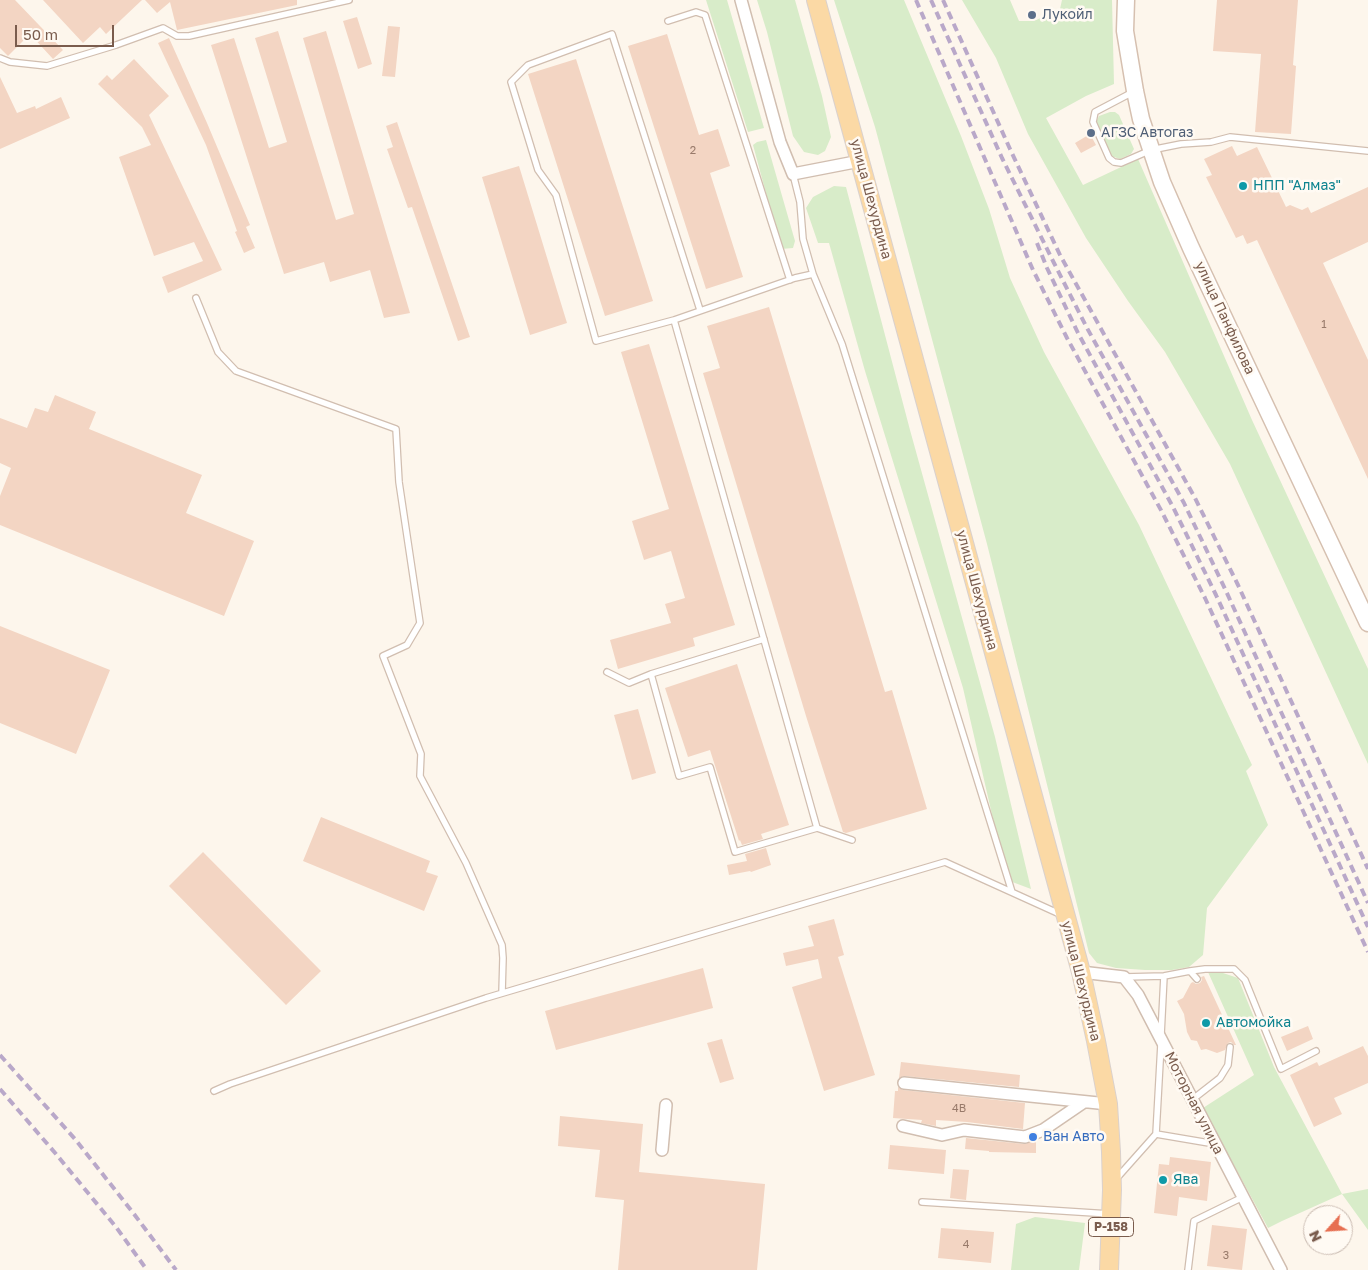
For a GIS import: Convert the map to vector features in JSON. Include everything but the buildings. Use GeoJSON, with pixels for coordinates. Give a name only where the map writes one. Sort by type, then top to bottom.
{"type":"FeatureCollection","features":[{"type":"Feature","properties":{"kind":"main road","name":"улица Шехурдина"},"geometry":{"type":"LineString","coordinates":[[816,0],[1080,972],[1108,1104],[1112,1185]]}},
{"type":"Feature","properties":{"kind":"main road","name":"улица Панфилова"},"geometry":{"type":"LineString","coordinates":[[1126,0],[1126,31],[1135,91],[1141,119],[1162,182],[1191,248],[1368,623]]}},
{"type":"Feature","properties":{"kind":"main road","name":"Р-158"},"geometry":{"type":"LineString","coordinates":[[1109,1270],[1112,1185]]}},
{"type":"Feature","properties":{"kind":"street"},"geometry":{"type":"LineString","coordinates":[[741,0],[780,142],[794,174],[860,161]]}},
{"type":"Feature","properties":{"kind":"street"},"geometry":{"type":"LineString","coordinates":[[1080,972],[1124,977]]}},
{"type":"Feature","properties":{"kind":"street","name":"Моторная улица"},"geometry":{"type":"LineString","coordinates":[[1124,977],[1138,994],[1281,1270]]}},
{"type":"Feature","properties":{"kind":"street"},"geometry":{"type":"LineString","coordinates":[[904,1084],[1108,1104]]}},
{"type":"Feature","properties":{"kind":"street"},"geometry":{"type":"LineString","coordinates":[[903,1126],[942,1135],[964,1130],[1025,1137],[1043,1130],[1084,1102]]}},
{"type":"Feature","properties":{"kind":"street"},"geometry":{"type":"LineString","coordinates":[[662,1150],[666,1105]]}},
{"type":"Feature","properties":{"kind":"lane"},"geometry":{"type":"LineString","coordinates":[[0,58],[10,62],[47,66],[116,45],[163,28],[177,36],[189,36],[349,0]]}},
{"type":"Feature","properties":{"kind":"lane"},"geometry":{"type":"LineString","coordinates":[[668,21],[696,12],[705,14],[790,280]]}},
{"type":"Feature","properties":{"kind":"lane"},"geometry":{"type":"LineString","coordinates":[[700,310],[612,34],[528,65],[511,82],[538,170],[556,195],[596,341],[674,320],[812,274]]}},
{"type":"Feature","properties":{"kind":"lane"},"geometry":{"type":"LineString","coordinates":[[1135,91],[1095,112],[1093,122],[1109,158],[1114,162],[1120,163],[1151,150],[1230,138],[1368,151]]}},
{"type":"Feature","properties":{"kind":"lane"},"geometry":{"type":"LineString","coordinates":[[794,174],[800,202],[803,239],[812,274],[842,344],[1012,892]]}},
{"type":"Feature","properties":{"kind":"lane"},"geometry":{"type":"LineString","coordinates":[[196,298],[218,352],[236,371],[396,429],[399,482],[420,623],[406,645],[384,656],[421,754],[420,776],[466,863],[502,946],[502,993]]}},
{"type":"Feature","properties":{"kind":"lane"},"geometry":{"type":"LineString","coordinates":[[674,320],[817,828]]}},
{"type":"Feature","properties":{"kind":"lane"},"geometry":{"type":"LineString","coordinates":[[607,672],[629,683],[651,674],[764,639]]}},
{"type":"Feature","properties":{"kind":"lane"},"geometry":{"type":"LineString","coordinates":[[651,674],[679,776],[710,767],[735,852],[817,828],[852,840]]}},
{"type":"Feature","properties":{"kind":"lane"},"geometry":{"type":"LineString","coordinates":[[214,1091],[502,993],[945,862],[1066,917]]}},
{"type":"Feature","properties":{"kind":"lane"},"geometry":{"type":"LineString","coordinates":[[1124,977],[1164,976],[1205,969],[1234,969],[1245,980],[1281,1069],[1316,1052]]}},
{"type":"Feature","properties":{"kind":"lane"},"geometry":{"type":"LineString","coordinates":[[1190,971],[1197,980]]}},
{"type":"Feature","properties":{"kind":"lane"},"geometry":{"type":"LineString","coordinates":[[1112,1185],[1156,1134],[1164,976]]}},
{"type":"Feature","properties":{"kind":"lane"},"geometry":{"type":"LineString","coordinates":[[1193,1100],[1220,1078],[1228,1065],[1230,1047]]}},
{"type":"Feature","properties":{"kind":"lane"},"geometry":{"type":"LineString","coordinates":[[1156,1134],[1215,1144]]}},
{"type":"Feature","properties":{"kind":"lane"},"geometry":{"type":"LineString","coordinates":[[1188,1270],[1194,1220],[1243,1197]]}},
{"type":"Feature","properties":{"kind":"lane"},"geometry":{"type":"LineString","coordinates":[[922,1202],[1112,1214]]}},
{"type":"Feature","properties":{"kind":"green space"},"geometry":{"type":"Polygon","coordinates":[[[706,0],[727,0],[764,128],[748,132],[706,0]]]}},
{"type":"Feature","properties":{"kind":"green space"},"geometry":{"type":"Polygon","coordinates":[[[757,0],[795,0],[822,96],[831,137],[825,151],[818,155],[804,152],[793,136],[757,0]]]}},
{"type":"Feature","properties":{"kind":"green space"},"geometry":{"type":"Polygon","coordinates":[[[834,0],[904,0],[961,136],[989,209],[1010,278],[1044,352],[1139,525],[1252,765],[1246,771],[1268,825],[1207,908],[1203,955],[1189,967],[1172,970],[1116,968],[1097,963],[1089,953],[987,544],[875,127],[834,0]]]}},
{"type":"Feature","properties":{"kind":"green space"},"geometry":{"type":"Polygon","coordinates":[[[962,0],[1010,0],[1019,21],[1034,21],[1060,9],[1062,0],[1112,0],[1114,84],[1086,96],[1046,118],[1083,185],[1138,159],[1252,420],[1368,669],[1368,764],[1230,464],[1165,352],[1086,238],[1028,134],[996,58],[962,0]]]}},
{"type":"Feature","properties":{"kind":"green space"},"geometry":{"type":"Polygon","coordinates":[[[1115,112],[1119,115],[1134,149],[1131,154],[1120,159],[1111,156],[1097,124],[1099,116],[1115,112]]]}},
{"type":"Feature","properties":{"kind":"green space"},"geometry":{"type":"Polygon","coordinates":[[[766,140],[795,241],[793,248],[781,249],[753,145],[766,140]]]}},
{"type":"Feature","properties":{"kind":"green space"},"geometry":{"type":"Polygon","coordinates":[[[834,186],[846,187],[910,430],[995,737],[1031,889],[1007,880],[963,688],[865,371],[829,243],[818,243],[806,208],[813,197],[834,186]]]}},
{"type":"Feature","properties":{"kind":"green space"},"geometry":{"type":"Polygon","coordinates":[[[1208,972],[1223,973],[1238,978],[1274,1067],[1342,1194],[1318,1205],[1303,1205],[1303,1212],[1268,1228],[1203,1108],[1254,1075],[1208,972]]]}},
{"type":"Feature","properties":{"kind":"green space"},"geometry":{"type":"Polygon","coordinates":[[[1368,1189],[1368,1230],[1353,1209],[1353,1205],[1350,1205],[1342,1194],[1368,1189]]]}},
{"type":"Feature","properties":{"kind":"green space"},"geometry":{"type":"Polygon","coordinates":[[[1035,1217],[1085,1223],[1079,1270],[1011,1270],[1016,1224],[1035,1217]]]}},
{"type":"Feature","properties":{"kind":"railway"},"geometry":{"type":"LineString","coordinates":[[916,0],[1033,270],[1067,338],[1162,512],[1205,598],[1368,952]]}},
{"type":"Feature","properties":{"kind":"railway"},"geometry":{"type":"LineString","coordinates":[[931,0],[1002,158],[1054,263],[1087,328],[1184,503],[1368,903]]}},
{"type":"Feature","properties":{"kind":"railway"},"geometry":{"type":"LineString","coordinates":[[943,0],[1060,255],[1195,498],[1238,585],[1368,869]]}},
{"type":"Feature","properties":{"kind":"railway"},"geometry":{"type":"LineString","coordinates":[[1037,243],[1078,333],[1173,507],[1216,595],[1368,927]]}},
{"type":"Feature","properties":{"kind":"railway"},"geometry":{"type":"LineString","coordinates":[[0,1055],[75,1139],[176,1270]]}},
{"type":"Feature","properties":{"kind":"railway"},"geometry":{"type":"LineString","coordinates":[[0,1089],[116,1227],[147,1270]]}},
{"type":"Feature","properties":{"kind":"place","name":"Лукойл"},"geometry":{"type":"Point","coordinates":[1032,15]}},
{"type":"Feature","properties":{"kind":"place","name":"АГЗС Автогаз"},"geometry":{"type":"Point","coordinates":[1091,133]}},
{"type":"Feature","properties":{"kind":"place","name":"НПП \"Алмаз\""},"geometry":{"type":"Point","coordinates":[1243,186]}},
{"type":"Feature","properties":{"kind":"place","name":"Автомойка"},"geometry":{"type":"Point","coordinates":[1206,1023]}},
{"type":"Feature","properties":{"kind":"place","name":"Ван Авто"},"geometry":{"type":"Point","coordinates":[1033,1137]}},
{"type":"Feature","properties":{"kind":"place","name":"Ява"},"geometry":{"type":"Point","coordinates":[1163,1180]}}]}
